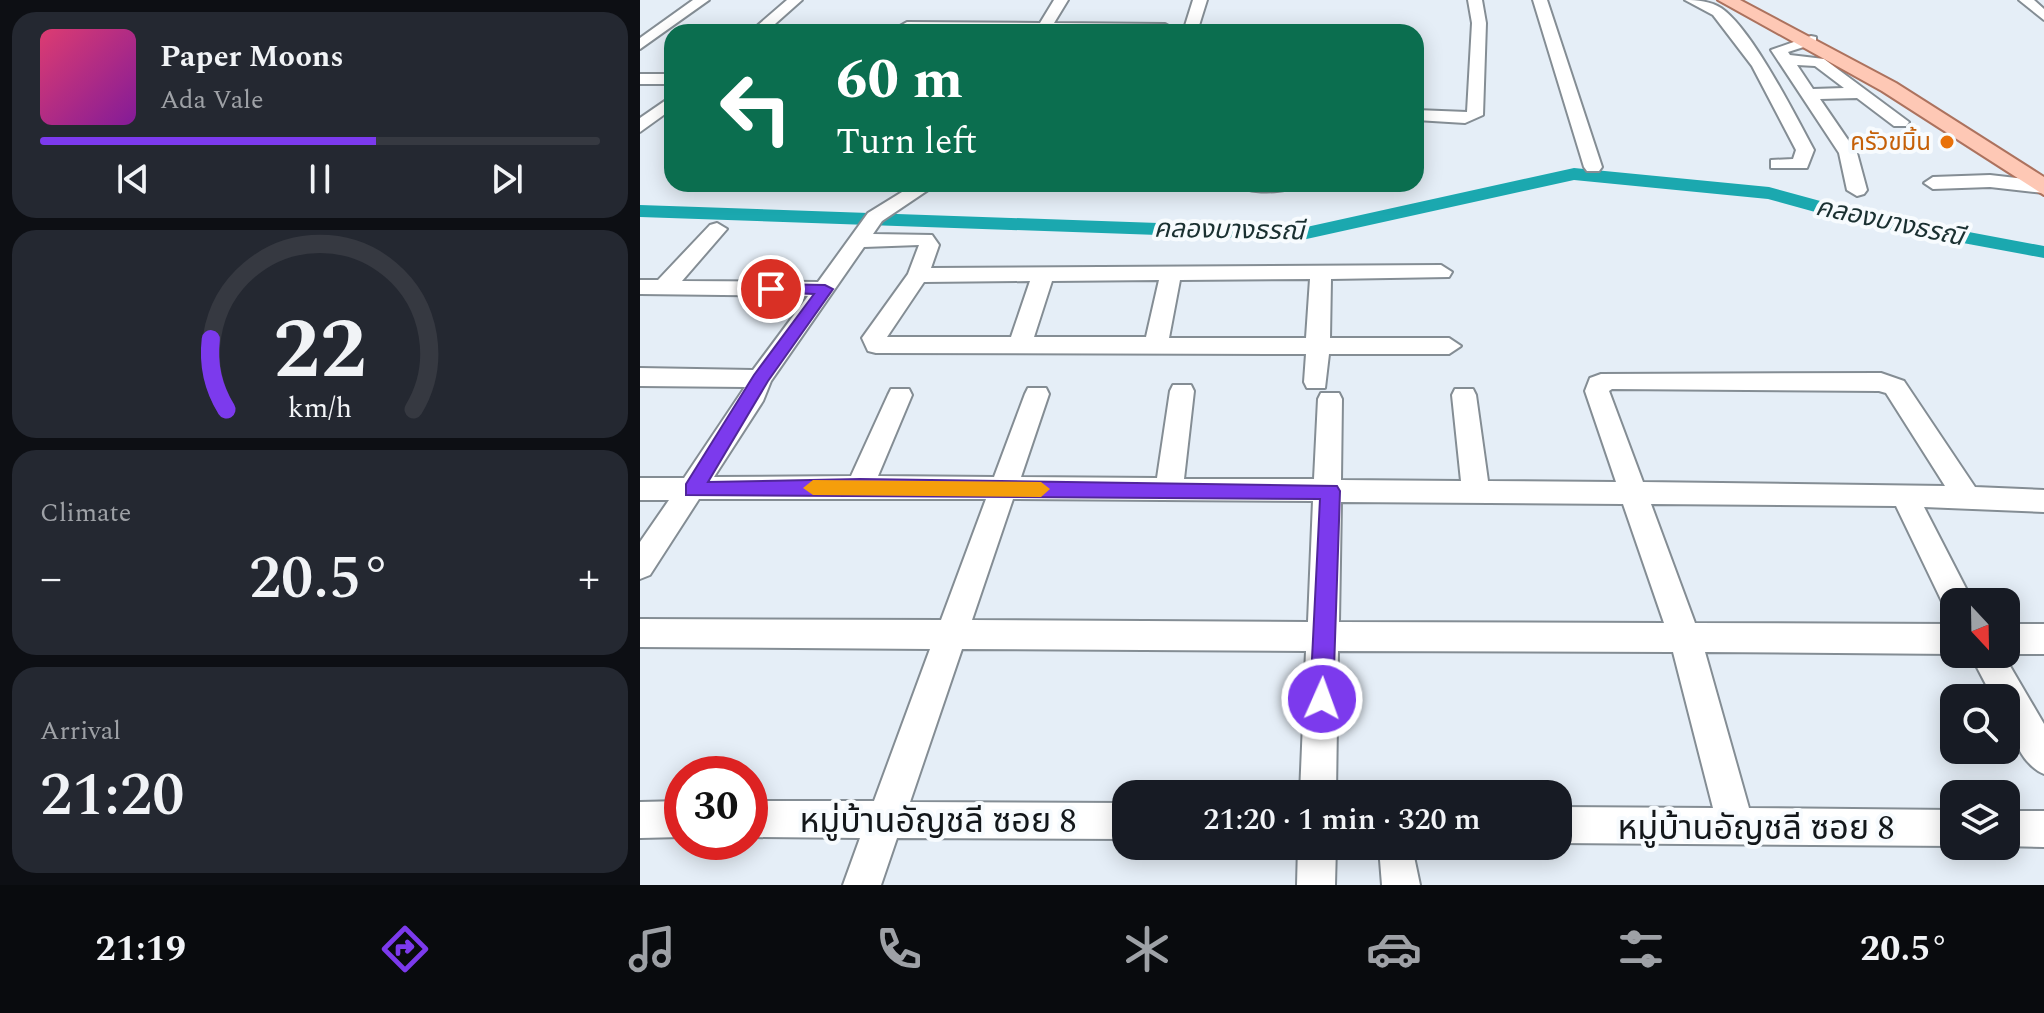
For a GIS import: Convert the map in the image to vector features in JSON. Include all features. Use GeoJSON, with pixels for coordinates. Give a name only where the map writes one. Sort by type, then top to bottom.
{"type":"FeatureCollection","features":[{"type":"Feature","properties":{"kind":"main road"},"geometry":{"type":"LineString","coordinates":[[1733,5],[1811,40],[1931,110],[2044,188]]}},
{"type":"Feature","properties":{"kind":"main road"},"geometry":{"type":"LineString","coordinates":[[1733,5],[1822,36],[1939,102],[2044,171]]}},
{"type":"Feature","properties":{"kind":"street"},"geometry":{"type":"LineString","coordinates":[[669,24],[702,0]]}},
{"type":"Feature","properties":{"kind":"street"},"geometry":{"type":"LineString","coordinates":[[766,24],[795,0]]}},
{"type":"Feature","properties":{"kind":"street"},"geometry":{"type":"LineString","coordinates":[[1045,24],[1061,0]]}},
{"type":"Feature","properties":{"kind":"street"},"geometry":{"type":"LineString","coordinates":[[1192,24],[1200,0]]}},
{"type":"Feature","properties":{"kind":"street"},"geometry":{"type":"LineString","coordinates":[[1424,115],[1465,118],[1475,115],[1479,23],[1475,0]]}},
{"type":"Feature","properties":{"kind":"street"},"geometry":{"type":"LineString","coordinates":[[1540,0],[1593,167]]}},
{"type":"Feature","properties":{"kind":"street"},"geometry":{"type":"LineString","coordinates":[[2026,0],[2044,16]]}},
{"type":"Feature","properties":{"kind":"street"},"geometry":{"type":"LineString","coordinates":[[1694,6],[1733,5],[1759,65],[1805,150],[1801,164],[1777,164]]}},
{"type":"Feature","properties":{"kind":"street"},"geometry":{"type":"LineString","coordinates":[[640,45],[664,28]]}},
{"type":"Feature","properties":{"kind":"street"},"geometry":{"type":"LineString","coordinates":[[1811,40],[1780,48],[1783,59],[1811,94],[1823,119],[1848,153],[1857,190]]}},
{"type":"Feature","properties":{"kind":"street"},"geometry":{"type":"LineString","coordinates":[[1783,59],[1819,62],[1900,122]]}},
{"type":"Feature","properties":{"kind":"street"},"geometry":{"type":"LineString","coordinates":[[640,79],[664,79]]}},
{"type":"Feature","properties":{"kind":"street"},"geometry":{"type":"LineString","coordinates":[[1811,94],[1861,93]]}},
{"type":"Feature","properties":{"kind":"street"},"geometry":{"type":"LineString","coordinates":[[640,127],[664,108]]}},
{"type":"Feature","properties":{"kind":"street"},"geometry":{"type":"LineString","coordinates":[[1933,183],[1990,181],[2044,188]]}},
{"type":"Feature","properties":{"kind":"street"},"geometry":{"type":"LineString","coordinates":[[640,566],[754,395],[760,379],[866,229],[917,192]]}},
{"type":"Feature","properties":{"kind":"street"},"geometry":{"type":"LineString","coordinates":[[664,287],[717,229]]}},
{"type":"Feature","properties":{"kind":"street"},"geometry":{"type":"LineString","coordinates":[[866,229],[925,239],[929,245],[918,275],[874,338],[876,345],[1449,346]]}},
{"type":"Feature","properties":{"kind":"street"},"geometry":{"type":"LineString","coordinates":[[1019,347],[1044,272]]}},
{"type":"Feature","properties":{"kind":"street"},"geometry":{"type":"LineString","coordinates":[[918,275],[1441,272]]}},
{"type":"Feature","properties":{"kind":"street"},"geometry":{"type":"LineString","coordinates":[[1156,347],[1171,273]]}},
{"type":"Feature","properties":{"kind":"street"},"geometry":{"type":"LineString","coordinates":[[1319,780],[1330,491],[1317,347],[1321,273]]}},
{"type":"Feature","properties":{"kind":"street"},"geometry":{"type":"LineString","coordinates":[[640,287],[825,289]]}},
{"type":"Feature","properties":{"kind":"street"},"geometry":{"type":"LineString","coordinates":[[640,377],[760,379]]}},
{"type":"Feature","properties":{"kind":"street"},"geometry":{"type":"LineString","coordinates":[[1736,827],[1685,638],[1597,391],[1599,384],[1610,380],[1881,382],[1895,387],[1967,497]]}},
{"type":"Feature","properties":{"kind":"street"},"geometry":{"type":"LineString","coordinates":[[1169,489],[1182,391]]}},
{"type":"Feature","properties":{"kind":"street"},"geometry":{"type":"LineString","coordinates":[[862,885],[1037,394]]}},
{"type":"Feature","properties":{"kind":"street"},"geometry":{"type":"LineString","coordinates":[[860,487],[900,395]]}},
{"type":"Feature","properties":{"kind":"street"},"geometry":{"type":"LineString","coordinates":[[1464,395],[1476,493]]}},
{"type":"Feature","properties":{"kind":"street"},"geometry":{"type":"LineString","coordinates":[[640,489],[860,487],[1904,495],[2044,501]]}},
{"type":"Feature","properties":{"kind":"street"},"geometry":{"type":"LineString","coordinates":[[1904,495],[1951,588]]}},
{"type":"Feature","properties":{"kind":"street"},"geometry":{"type":"LineString","coordinates":[[640,633],[953,632],[1940,639]]}},
{"type":"Feature","properties":{"kind":"street"},"geometry":{"type":"LineString","coordinates":[[2020,639],[2044,639]]}},
{"type":"Feature","properties":{"kind":"street"},"geometry":{"type":"LineString","coordinates":[[1994,668],[2044,757]]}},
{"type":"Feature","properties":{"kind":"street"},"geometry":{"type":"LineString","coordinates":[[640,820],[664,819]]}},
{"type":"Feature","properties":{"kind":"street","name":"หมู่บ้านอัญชลี ซอย 8"},"geometry":{"type":"LineString","coordinates":[[768,819],[1112,821]]}},
{"type":"Feature","properties":{"kind":"street","name":"หมู่บ้านอัญชลี ซอย 8"},"geometry":{"type":"LineString","coordinates":[[1572,825],[1940,828]]}},
{"type":"Feature","properties":{"kind":"street"},"geometry":{"type":"LineString","coordinates":[[2020,829],[2044,829]]}},
{"type":"Feature","properties":{"kind":"street"},"geometry":{"type":"LineString","coordinates":[[1316,885],[1317,860]]}},
{"type":"Feature","properties":{"kind":"waterway","name":"คลองบางธรณี"},"geometry":{"type":"LineString","coordinates":[[640,211],[1302,234],[1574,174],[1769,193],[1855,217],[2044,252]]}},
{"type":"Feature","properties":{"kind":"slow traffic"},"geometry":{"type":"LineString","coordinates":[[813,488],[1041,489]]}},
{"type":"Feature","properties":{"kind":"place","name":"ครัวขมิ้น"},"geometry":{"type":"Point","coordinates":[1947,142]}},
{"type":"Feature","properties":{"kind":"route"},"geometry":{"type":"LineString","coordinates":[[771,289],[825,289],[760,379],[754,395],[692,490],[860,487],[1330,491],[1322,699]]}}]}
